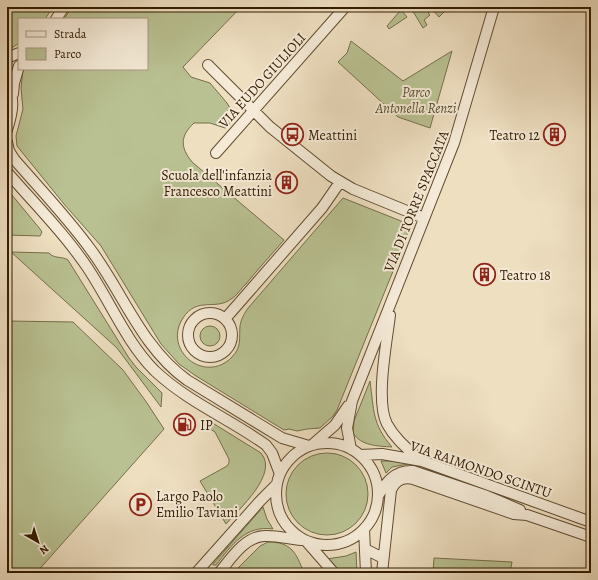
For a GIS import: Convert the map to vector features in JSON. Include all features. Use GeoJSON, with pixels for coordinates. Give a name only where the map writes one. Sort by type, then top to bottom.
{"type":"FeatureCollection","features":[{"type":"Feature","properties":{"kind":"street"},"geometry":{"type":"LineString","coordinates":[[57,18],[64,7]]}},
{"type":"Feature","properties":{"kind":"street","name":"VIA EUDO GIULIOLI"},"geometry":{"type":"LineString","coordinates":[[216,153],[345,7]]}},
{"type":"Feature","properties":{"kind":"street","name":"VIA DI TORRE SPACCATA"},"geometry":{"type":"LineString","coordinates":[[356,452],[347,431],[352,401],[460,125],[494,7]]}},
{"type":"Feature","properties":{"kind":"street"},"geometry":{"type":"LineString","coordinates":[[7,58],[18,53]]}},
{"type":"Feature","properties":{"kind":"street"},"geometry":{"type":"LineString","coordinates":[[208,65],[277,133],[340,182],[353,189],[424,218]]}},
{"type":"Feature","properties":{"kind":"street"},"geometry":{"type":"LineString","coordinates":[[7,129],[12,116],[14,83],[18,69]]}},
{"type":"Feature","properties":{"kind":"street"},"geometry":{"type":"LineString","coordinates":[[7,81],[13,100]]}},
{"type":"Feature","properties":{"kind":"street"},"geometry":{"type":"LineString","coordinates":[[7,142],[14,159],[91,250],[147,339],[171,367],[193,383],[282,438],[289,441],[310,445],[332,443],[341,445],[356,452],[368,463],[373,472],[377,482],[378,496],[374,514],[364,529],[350,540],[335,544],[320,545],[306,541],[270,536],[258,537],[246,544],[219,573]]}},
{"type":"Feature","properties":{"kind":"street"},"geometry":{"type":"LineString","coordinates":[[7,172],[82,261],[132,341],[150,364],[166,380],[189,397],[266,445],[272,454],[280,474]]}},
{"type":"Feature","properties":{"kind":"street"},"geometry":{"type":"LineString","coordinates":[[225,319],[322,208],[340,182]]}},
{"type":"Feature","properties":{"kind":"street"},"geometry":{"type":"LineString","coordinates":[[392,299],[383,376],[382,409],[386,422],[395,436],[422,461]]}},
{"type":"Feature","properties":{"kind":"street"},"geometry":{"type":"LineString","coordinates":[[212,313],[225,319],[230,324],[232,331],[230,346],[226,352],[220,356],[212,358],[198,354],[189,343],[189,328],[192,322],[198,317],[212,313]]}},
{"type":"Feature","properties":{"kind":"street","name":"VIA DI TORRE SPACCATA"},"geometry":{"type":"LineString","coordinates":[[310,445],[335,425],[352,401]]}},
{"type":"Feature","properties":{"kind":"street"},"geometry":{"type":"LineString","coordinates":[[310,445],[292,456],[285,465],[276,485],[276,500],[281,517],[291,531],[306,541],[334,573]]}},
{"type":"Feature","properties":{"kind":"street","name":"VIA RAIMONDO SCINTU"},"geometry":{"type":"LineString","coordinates":[[356,452],[382,454],[422,461],[591,522]]}},
{"type":"Feature","properties":{"kind":"street","name":"VIA RAIMONDO SCINTU"},"geometry":{"type":"LineString","coordinates":[[378,496],[386,483],[394,475],[405,471],[413,471],[487,496],[516,508],[527,515],[591,537]]}},
{"type":"Feature","properties":{"kind":"street","name":"VIA RAIMONDO SCINTU"},"geometry":{"type":"LineString","coordinates":[[382,573],[391,490],[394,483],[402,479],[413,479],[514,514],[527,515]]}},
{"type":"Feature","properties":{"kind":"street"},"geometry":{"type":"LineString","coordinates":[[196,573],[276,485]]}},
{"type":"Feature","properties":{"kind":"street"},"geometry":{"type":"LineString","coordinates":[[364,529],[366,573]]}},
{"type":"Feature","properties":{"kind":"street"},"geometry":{"type":"LineString","coordinates":[[365,549],[383,558]]}},
{"type":"Feature","properties":{"kind":"green space"},"geometry":{"type":"Polygon","coordinates":[[[7,7],[53,7],[46,18],[18,18],[18,44],[7,51],[7,7]]]}},
{"type":"Feature","properties":{"kind":"green space"},"geometry":{"type":"Polygon","coordinates":[[[72,7],[241,7],[183,67],[191,77],[210,83],[227,103],[231,114],[229,126],[225,128],[210,123],[194,123],[186,132],[183,142],[185,151],[192,162],[284,240],[233,298],[219,304],[200,305],[188,311],[178,330],[178,342],[182,352],[190,360],[199,365],[210,367],[221,365],[232,357],[239,346],[240,326],[243,316],[343,198],[401,221],[407,227],[406,239],[337,410],[333,416],[320,428],[297,431],[289,429],[284,430],[179,364],[161,344],[101,246],[64,204],[17,146],[16,136],[23,109],[21,88],[23,70],[148,70],[148,18],[65,18],[72,7]]]}},
{"type":"Feature","properties":{"kind":"green space"},"geometry":{"type":"Polygon","coordinates":[[[406,7],[439,7],[438,9],[444,12],[439,17],[433,10],[428,13],[430,15],[424,20],[427,25],[423,28],[414,13],[406,7]]]}},
{"type":"Feature","properties":{"kind":"green space"},"geometry":{"type":"Polygon","coordinates":[[[400,11],[402,11],[407,17],[389,29],[387,26],[400,11]]]}},
{"type":"Feature","properties":{"kind":"green space","name":"Parco Antonella Renzi"},"geometry":{"type":"Polygon","coordinates":[[[351,41],[403,81],[452,51],[430,128],[398,117],[338,62],[347,53],[351,41]]]}},
{"type":"Feature","properties":{"kind":"green space"},"geometry":{"type":"Polygon","coordinates":[[[7,189],[40,229],[42,232],[40,236],[7,235],[7,189]]]}},
{"type":"Feature","properties":{"kind":"green space"},"geometry":{"type":"Polygon","coordinates":[[[11,252],[49,253],[53,256],[68,260],[129,358],[162,393],[161,407],[117,348],[11,252]]]}},
{"type":"Feature","properties":{"kind":"green space"},"geometry":{"type":"Polygon","coordinates":[[[7,321],[73,322],[123,370],[164,429],[36,573],[7,573],[7,321]]]}},
{"type":"Feature","properties":{"kind":"green space"},"geometry":{"type":"Polygon","coordinates":[[[206,326],[214,326],[220,332],[220,340],[214,346],[206,346],[200,340],[200,332],[206,326]]]}},
{"type":"Feature","properties":{"kind":"green space"},"geometry":{"type":"Polygon","coordinates":[[[370,381],[373,409],[377,424],[385,439],[392,447],[376,446],[365,443],[360,441],[353,433],[354,421],[370,381]]]}},
{"type":"Feature","properties":{"kind":"green space"},"geometry":{"type":"Polygon","coordinates":[[[211,422],[261,453],[265,461],[265,471],[255,491],[226,524],[200,481],[227,466],[229,463],[229,459],[215,432],[207,427],[207,425],[211,422]]]}},
{"type":"Feature","properties":{"kind":"green space"},"geometry":{"type":"Polygon","coordinates":[[[327,453],[343,456],[356,465],[365,478],[368,494],[365,510],[356,523],[343,532],[327,535],[311,532],[298,523],[289,510],[286,494],[289,478],[298,465],[311,456],[327,453]]]}},
{"type":"Feature","properties":{"kind":"green space"},"geometry":{"type":"Polygon","coordinates":[[[381,461],[403,461],[408,464],[392,467],[386,473],[381,461]]]}},
{"type":"Feature","properties":{"kind":"green space"},"geometry":{"type":"Polygon","coordinates":[[[263,507],[267,519],[273,529],[255,530],[247,533],[228,550],[216,565],[213,565],[213,564],[263,507]]]}},
{"type":"Feature","properties":{"kind":"green space"},"geometry":{"type":"Polygon","coordinates":[[[268,542],[283,544],[292,550],[304,573],[233,573],[260,546],[268,542]]]}},
{"type":"Feature","properties":{"kind":"green space"},"geometry":{"type":"Polygon","coordinates":[[[356,552],[357,573],[341,573],[327,559],[346,556],[356,552]]]}},
{"type":"Feature","properties":{"kind":"green space"},"geometry":{"type":"Polygon","coordinates":[[[434,558],[512,562],[510,573],[433,573],[434,558]]]}},
{"type":"Feature","properties":{"kind":"place","name":"Meattini"},"geometry":{"type":"Point","coordinates":[293,135]}},
{"type":"Feature","properties":{"kind":"place","name":"Teatro 12"},"geometry":{"type":"Point","coordinates":[555,135]}},
{"type":"Feature","properties":{"kind":"place","name":"Scuola dell'infanzia Francesco Meattini"},"geometry":{"type":"Point","coordinates":[287,183]}},
{"type":"Feature","properties":{"kind":"place","name":"Teatro 18"},"geometry":{"type":"Point","coordinates":[485,275]}},
{"type":"Feature","properties":{"kind":"place","name":"IP"},"geometry":{"type":"Point","coordinates":[185,425]}},
{"type":"Feature","properties":{"kind":"place","name":"Largo Paolo Emilio Taviani"},"geometry":{"type":"Point","coordinates":[140,504]}}]}
